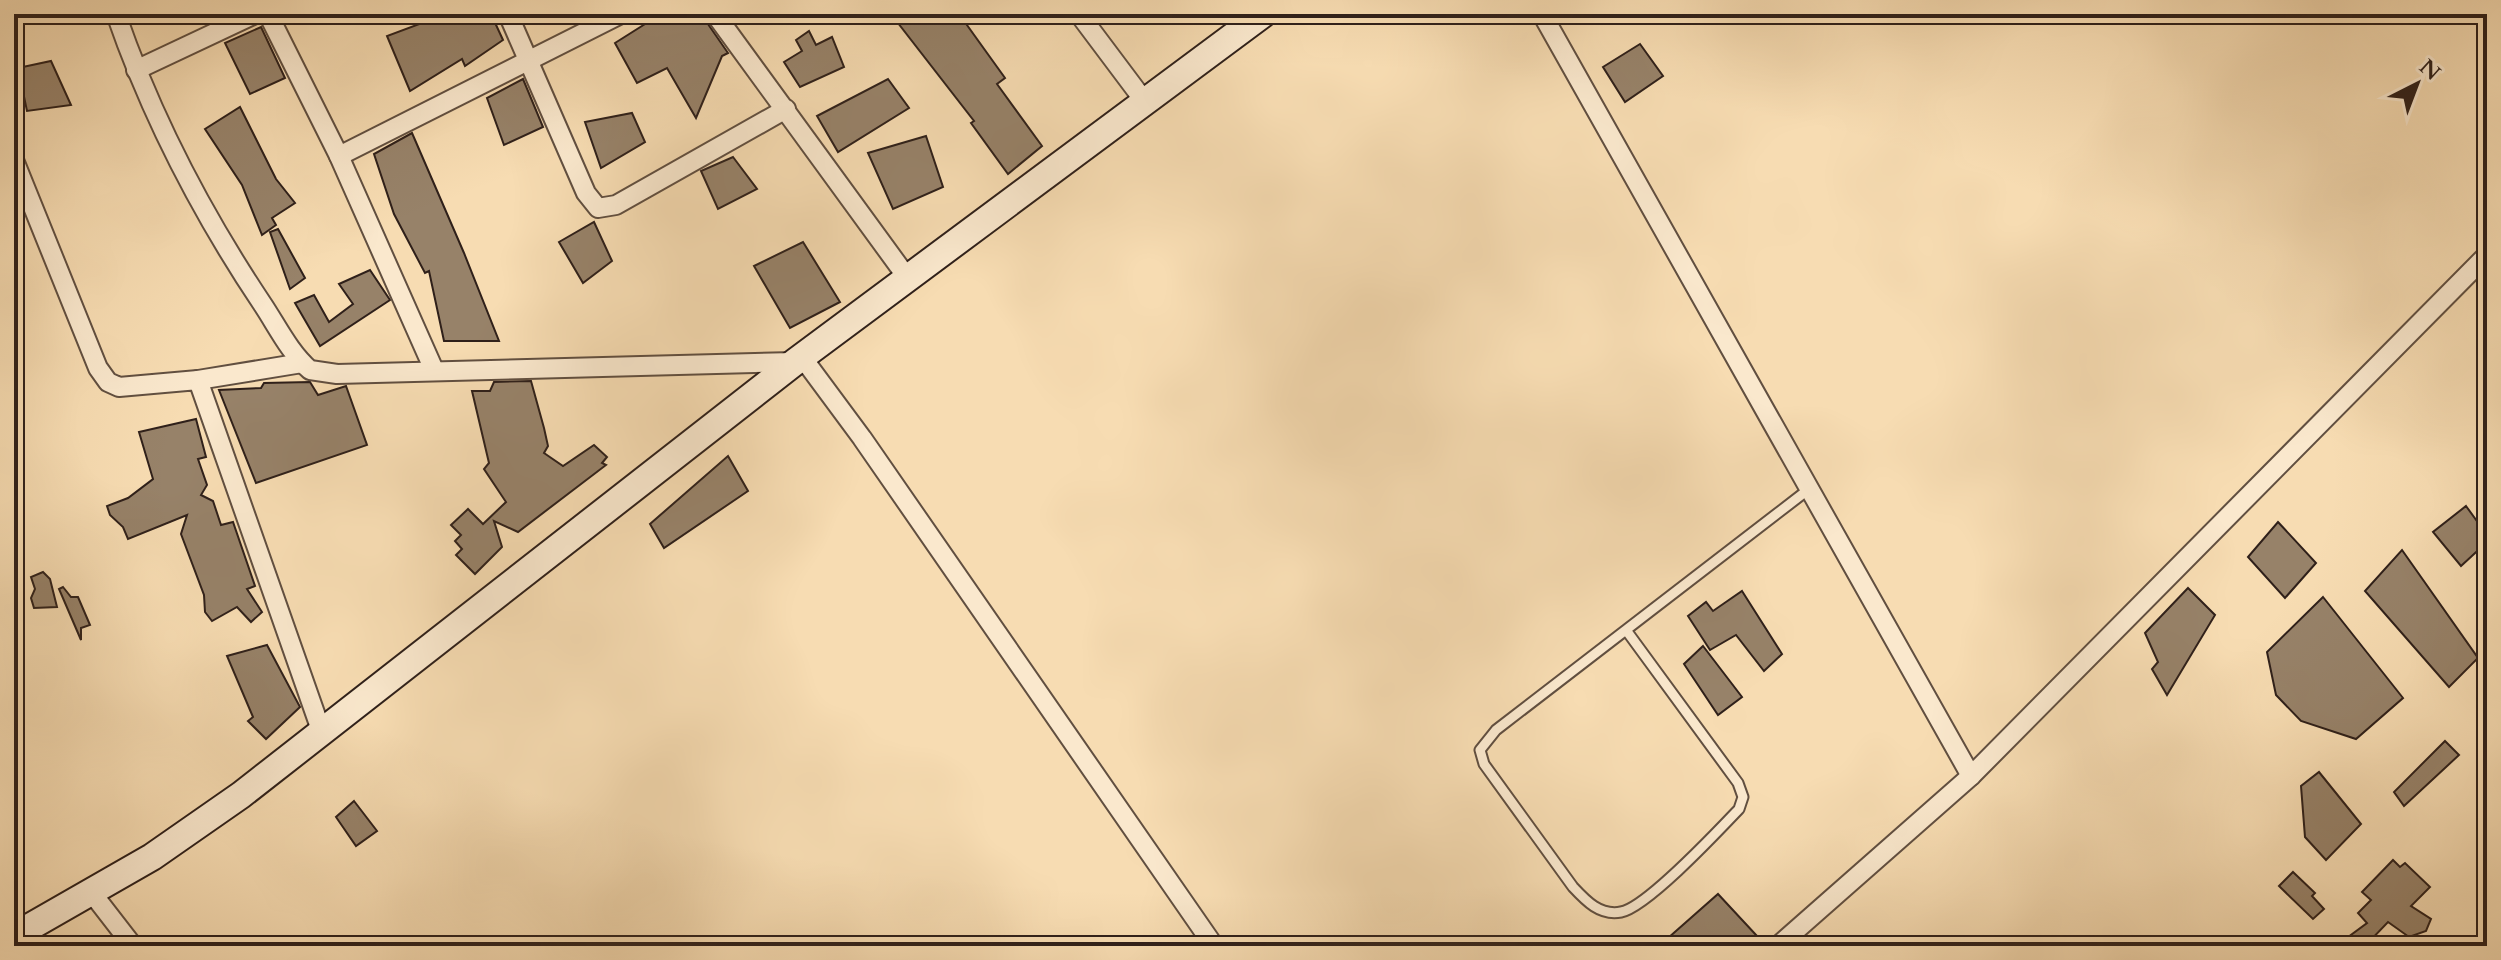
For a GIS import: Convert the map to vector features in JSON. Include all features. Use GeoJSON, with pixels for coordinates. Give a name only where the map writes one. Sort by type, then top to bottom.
{"type":"FeatureCollection","features":[{"type":"Feature","properties":{"kind":"street"},"geometry":{"type":"LineString","coordinates":[[116,14],[136,70],[184,176],[239,270],[302,363],[321,374],[799,360]]}},
{"type":"Feature","properties":{"kind":"street"},"geometry":{"type":"LineString","coordinates":[[136,70],[255,14]]}},
{"type":"Feature","properties":{"kind":"street"},"geometry":{"type":"LineString","coordinates":[[268,14],[339,156],[434,370]]}},
{"type":"Feature","properties":{"kind":"street"},"geometry":{"type":"LineString","coordinates":[[508,14],[586,193],[598,208],[616,205],[786,109]]}},
{"type":"Feature","properties":{"kind":"street"},"geometry":{"type":"LineString","coordinates":[[339,156],[621,14]]}},
{"type":"Feature","properties":{"kind":"street"},"geometry":{"type":"LineString","coordinates":[[715,14],[909,280]]}},
{"type":"Feature","properties":{"kind":"street"},"geometry":{"type":"LineString","coordinates":[[1079,14],[1145,102]]}},
{"type":"Feature","properties":{"kind":"street"},"geometry":{"type":"LineString","coordinates":[[14,936],[152,857],[322,733],[799,360],[1263,14]]}},
{"type":"Feature","properties":{"kind":"street"},"geometry":{"type":"LineString","coordinates":[[1542,14],[1971,776]]}},
{"type":"Feature","properties":{"kind":"street"},"geometry":{"type":"LineString","coordinates":[[14,160],[98,368],[108,382],[119,387],[198,380],[302,363]]}},
{"type":"Feature","properties":{"kind":"street"},"geometry":{"type":"LineString","coordinates":[[1778,946],[1971,776],[2487,255]]}},
{"type":"Feature","properties":{"kind":"street"},"geometry":{"type":"LineString","coordinates":[[799,360],[862,438],[1214,946]]}},
{"type":"Feature","properties":{"kind":"street"},"geometry":{"type":"LineString","coordinates":[[198,380],[322,733]]}},
{"type":"Feature","properties":{"kind":"street"},"geometry":{"type":"LineString","coordinates":[[92,893],[133,946]]}},
{"type":"Feature","properties":{"kind":"lane"},"geometry":{"type":"LineString","coordinates":[[1626,630],[1738,783],[1743,797],[1739,809],[1645,900],[1621,912],[1607,912],[1588,904],[1573,887],[1484,764],[1480,750],[1496,730],[1809,489]]}},
{"type":"Feature","properties":{"kind":"building"},"geometry":{"type":"Polygon","coordinates":[[[446,14],[491,14],[503,40],[465,66],[462,59],[410,91],[387,36],[446,14]]]}},
{"type":"Feature","properties":{"kind":"building"},"geometry":{"type":"Polygon","coordinates":[[[661,14],[701,14],[728,53],[722,56],[696,118],[667,68],[637,83],[615,43],[661,14]]]}},
{"type":"Feature","properties":{"kind":"building"},"geometry":{"type":"Polygon","coordinates":[[[891,14],[959,14],[1005,78],[997,84],[1042,146],[1008,174],[971,123],[974,121],[891,14]]]}},
{"type":"Feature","properties":{"kind":"building"},"geometry":{"type":"Polygon","coordinates":[[[261,27],[285,78],[250,94],[225,43],[261,27]]]}},
{"type":"Feature","properties":{"kind":"building"},"geometry":{"type":"Polygon","coordinates":[[[809,31],[816,45],[832,37],[844,67],[800,87],[784,62],[802,51],[796,40],[809,31]]]}},
{"type":"Feature","properties":{"kind":"building"},"geometry":{"type":"Polygon","coordinates":[[[1640,44],[1663,76],[1625,102],[1603,67],[1640,44]]]}},
{"type":"Feature","properties":{"kind":"building"},"geometry":{"type":"Polygon","coordinates":[[[51,61],[71,105],[27,111],[18,68],[51,61]]]}},
{"type":"Feature","properties":{"kind":"building"},"geometry":{"type":"Polygon","coordinates":[[[523,79],[543,127],[504,145],[487,98],[523,79]]]}},
{"type":"Feature","properties":{"kind":"building"},"geometry":{"type":"Polygon","coordinates":[[[888,79],[909,108],[838,152],[817,116],[888,79]]]}},
{"type":"Feature","properties":{"kind":"building"},"geometry":{"type":"Polygon","coordinates":[[[240,107],[276,179],[295,203],[272,218],[276,225],[262,235],[242,185],[205,129],[240,107]]]}},
{"type":"Feature","properties":{"kind":"building"},"geometry":{"type":"Polygon","coordinates":[[[632,113],[645,142],[601,168],[585,122],[632,113]]]}},
{"type":"Feature","properties":{"kind":"building"},"geometry":{"type":"Polygon","coordinates":[[[412,133],[499,341],[444,341],[429,271],[425,273],[394,214],[374,154],[412,133]]]}},
{"type":"Feature","properties":{"kind":"building"},"geometry":{"type":"Polygon","coordinates":[[[926,136],[943,187],[893,209],[868,153],[926,136]]]}},
{"type":"Feature","properties":{"kind":"building"},"geometry":{"type":"Polygon","coordinates":[[[733,157],[757,189],[718,209],[701,171],[733,157]]]}},
{"type":"Feature","properties":{"kind":"building"},"geometry":{"type":"Polygon","coordinates":[[[594,222],[612,261],[583,283],[559,242],[594,222]]]}},
{"type":"Feature","properties":{"kind":"building"},"geometry":{"type":"Polygon","coordinates":[[[278,229],[305,278],[290,289],[270,232],[278,229]]]}},
{"type":"Feature","properties":{"kind":"building"},"geometry":{"type":"Polygon","coordinates":[[[803,242],[840,302],[790,328],[754,266],[803,242]]]}},
{"type":"Feature","properties":{"kind":"building"},"geometry":{"type":"Polygon","coordinates":[[[370,270],[390,300],[320,346],[295,303],[314,295],[329,322],[353,304],[339,284],[370,270]]]}},
{"type":"Feature","properties":{"kind":"building"},"geometry":{"type":"Polygon","coordinates":[[[531,381],[548,446],[544,453],[563,466],[594,445],[607,457],[602,463],[606,465],[518,532],[494,521],[502,547],[475,574],[456,555],[462,549],[455,541],[461,535],[451,525],[468,509],[483,524],[506,502],[484,469],[489,463],[472,391],[490,391],[494,382],[531,381]]]}},
{"type":"Feature","properties":{"kind":"building"},"geometry":{"type":"Polygon","coordinates":[[[310,382],[318,395],[346,386],[367,445],[256,483],[219,390],[261,388],[264,383],[310,382]]]}},
{"type":"Feature","properties":{"kind":"building"},"geometry":{"type":"Polygon","coordinates":[[[196,419],[206,457],[198,459],[207,485],[201,495],[213,501],[221,525],[233,522],[255,586],[247,589],[262,612],[251,622],[237,607],[212,621],[205,612],[204,595],[181,534],[187,515],[128,539],[107,506],[128,498],[153,479],[139,432],[196,419]]]}},
{"type":"Feature","properties":{"kind":"building"},"geometry":{"type":"Polygon","coordinates":[[[728,456],[748,491],[664,548],[650,524],[728,456]]]}},
{"type":"Feature","properties":{"kind":"building"},"geometry":{"type":"Polygon","coordinates":[[[2466,506],[2487,535],[2487,542],[2461,566],[2433,532],[2466,506]]]}},
{"type":"Feature","properties":{"kind":"building"},"geometry":{"type":"Polygon","coordinates":[[[2278,522],[2316,563],[2285,598],[2248,557],[2278,522]]]}},
{"type":"Feature","properties":{"kind":"building"},"geometry":{"type":"Polygon","coordinates":[[[2402,550],[2478,658],[2449,687],[2365,591],[2402,550]]]}},
{"type":"Feature","properties":{"kind":"building"},"geometry":{"type":"Polygon","coordinates":[[[43,572],[50,579],[57,607],[34,608],[31,598],[35,589],[31,577],[43,572]]]}},
{"type":"Feature","properties":{"kind":"building"},"geometry":{"type":"Polygon","coordinates":[[[63,587],[71,597],[78,597],[90,625],[81,628],[81,640],[59,589],[63,587]]]}},
{"type":"Feature","properties":{"kind":"building"},"geometry":{"type":"Polygon","coordinates":[[[2188,588],[2215,615],[2167,695],[2152,669],[2158,662],[2145,633],[2188,588]]]}},
{"type":"Feature","properties":{"kind":"building"},"geometry":{"type":"Polygon","coordinates":[[[1742,591],[1782,654],[1764,671],[1736,635],[1710,650],[1688,616],[1706,602],[1713,611],[1742,591]]]}},
{"type":"Feature","properties":{"kind":"building"},"geometry":{"type":"Polygon","coordinates":[[[2323,597],[2403,698],[2356,739],[2301,721],[2276,695],[2267,652],[2323,597]]]}},
{"type":"Feature","properties":{"kind":"building"},"geometry":{"type":"Polygon","coordinates":[[[267,645],[300,707],[266,739],[248,721],[253,717],[227,656],[267,645]]]}},
{"type":"Feature","properties":{"kind":"building"},"geometry":{"type":"Polygon","coordinates":[[[1703,646],[1742,697],[1718,715],[1684,664],[1703,646]]]}},
{"type":"Feature","properties":{"kind":"building"},"geometry":{"type":"Polygon","coordinates":[[[2445,741],[2459,755],[2404,806],[2394,792],[2445,741]]]}},
{"type":"Feature","properties":{"kind":"building"},"geometry":{"type":"Polygon","coordinates":[[[2319,772],[2361,824],[2326,860],[2305,837],[2301,786],[2319,772]]]}},
{"type":"Feature","properties":{"kind":"building"},"geometry":{"type":"Polygon","coordinates":[[[354,801],[377,831],[356,846],[336,817],[354,801]]]}},
{"type":"Feature","properties":{"kind":"building"},"geometry":{"type":"Polygon","coordinates":[[[2393,860],[2400,867],[2405,863],[2430,887],[2411,906],[2431,919],[2426,931],[2409,937],[2388,922],[2365,946],[2336,946],[2367,923],[2358,913],[2371,900],[2362,892],[2393,860]]]}},
{"type":"Feature","properties":{"kind":"building"},"geometry":{"type":"Polygon","coordinates":[[[2293,872],[2315,893],[2312,896],[2324,909],[2313,919],[2279,886],[2293,872]]]}},
{"type":"Feature","properties":{"kind":"building"},"geometry":{"type":"Polygon","coordinates":[[[1718,894],[1757,936],[1746,946],[1659,946],[1718,894]]]}}]}
